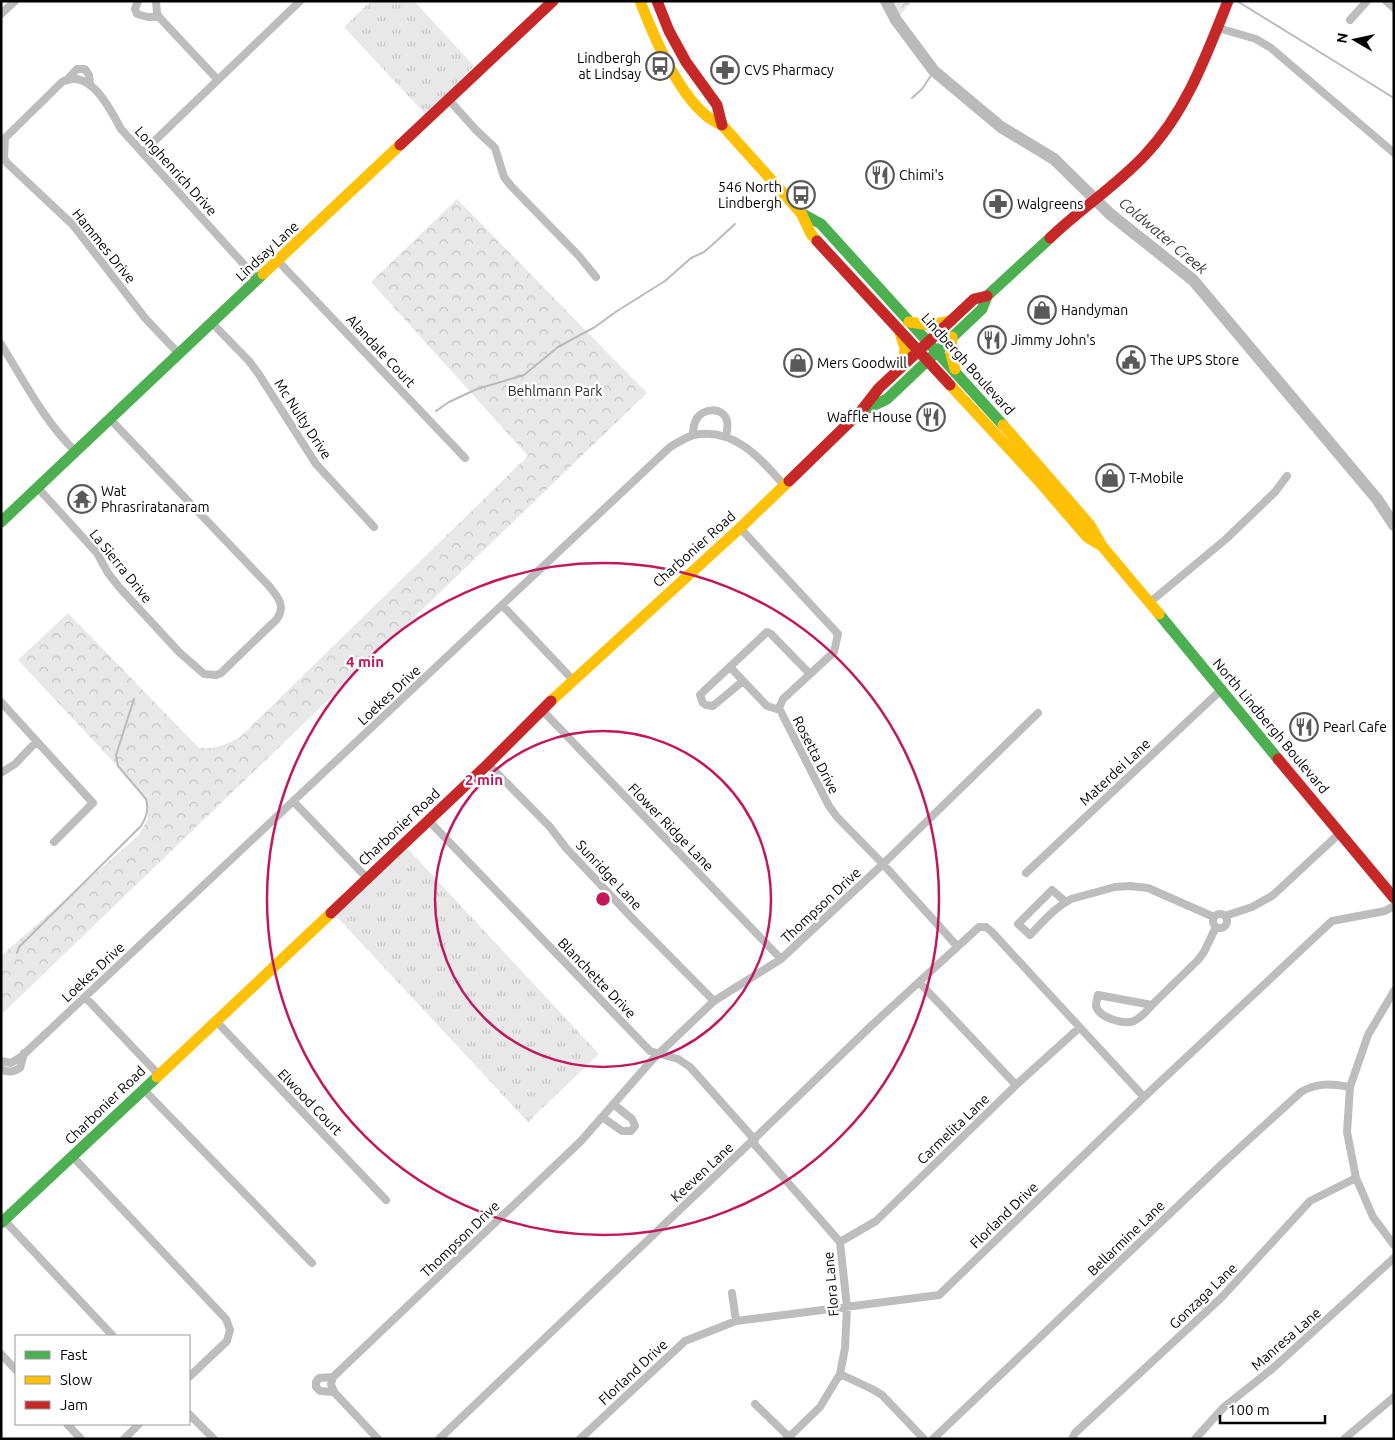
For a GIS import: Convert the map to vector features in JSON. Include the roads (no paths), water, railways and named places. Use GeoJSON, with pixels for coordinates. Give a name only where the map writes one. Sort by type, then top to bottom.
{"type":"FeatureCollection","features":[{"type":"Feature","properties":{"kind":"main road","name":"Lindsay Lane"},"geometry":{"type":"LineString","coordinates":[[2,521],[553,1]]}},
{"type":"Feature","properties":{"kind":"main road","name":"Lindbergh Boulevard"},"geometry":{"type":"LineString","coordinates":[[640,1],[659,45],[684,88],[706,117],[722,125],[800,213],[812,234],[918,352],[1048,491],[1087,537],[1102,546]]}},
{"type":"Feature","properties":{"kind":"main road","name":"Lindbergh Boulevard"},"geometry":{"type":"LineString","coordinates":[[656,1],[669,31],[686,62],[716,105],[722,125]]}},
{"type":"Feature","properties":{"kind":"main road"},"geometry":{"type":"LineString","coordinates":[[987,296],[1048,238],[1107,190],[1145,155],[1178,112],[1204,62],[1228,1]]}},
{"type":"Feature","properties":{"kind":"main road","name":"Lindbergh Boulevard"},"geometry":{"type":"LineString","coordinates":[[800,213],[821,224],[957,374],[1090,525],[1102,546],[1124,573]]}},
{"type":"Feature","properties":{"kind":"main road","name":"Charbonier Road"},"geometry":{"type":"LineString","coordinates":[[3,1221],[488,764],[573,680],[740,528],[861,411],[879,388],[974,300],[987,296]]}},
{"type":"Feature","properties":{"kind":"main road","name":"Charbonier Road"},"geometry":{"type":"LineString","coordinates":[[861,411],[887,399],[982,309],[987,296]]}},
{"type":"Feature","properties":{"kind":"main road"},"geometry":{"type":"LineString","coordinates":[[909,322],[930,325],[951,321]]}},
{"type":"Feature","properties":{"kind":"main road"},"geometry":{"type":"LineString","coordinates":[[900,331],[905,348],[903,366]]}},
{"type":"Feature","properties":{"kind":"main road"},"geometry":{"type":"LineString","coordinates":[[952,337],[950,354],[957,374]]}},
{"type":"Feature","properties":{"kind":"main road","name":"North Lindbergh Boulevard"},"geometry":{"type":"LineString","coordinates":[[1124,573],[1394,898]]}},
{"type":"Feature","properties":{"kind":"street"},"geometry":{"type":"LineString","coordinates":[[1,14],[14,1]]}},
{"type":"Feature","properties":{"kind":"street"},"geometry":{"type":"LineString","coordinates":[[138,1],[135,6],[137,14],[159,17]]}},
{"type":"Feature","properties":{"kind":"street"},"geometry":{"type":"LineString","coordinates":[[143,152],[300,1]]}},
{"type":"Feature","properties":{"kind":"street"},"geometry":{"type":"LineString","coordinates":[[1350,20],[1367,1]]}},
{"type":"Feature","properties":{"kind":"street"},"geometry":{"type":"LineString","coordinates":[[1386,1],[1394,8]]}},
{"type":"Feature","properties":{"kind":"street"},"geometry":{"type":"LineString","coordinates":[[154,2],[159,17],[218,79]]}},
{"type":"Feature","properties":{"kind":"street"},"geometry":{"type":"LineString","coordinates":[[1219,23],[1256,39],[1271,48],[1394,153]]}},
{"type":"Feature","properties":{"kind":"street","name":"Hammes Drive"},"geometry":{"type":"LineString","coordinates":[[90,85],[89,75],[85,69],[77,69],[68,79],[55,88],[3,140],[3,159],[73,225],[145,318],[180,354]]}},
{"type":"Feature","properties":{"kind":"street","name":"Longhenrich Drive"},"geometry":{"type":"LineString","coordinates":[[68,79],[78,78],[90,85],[107,104],[121,128],[258,280]]}},
{"type":"Feature","properties":{"kind":"street"},"geometry":{"type":"LineString","coordinates":[[449,100],[495,148],[504,177],[510,186],[578,255],[596,277]]}},
{"type":"Feature","properties":{"kind":"street","name":"Alandale Court"},"geometry":{"type":"LineString","coordinates":[[278,261],[465,458]]}},
{"type":"Feature","properties":{"kind":"street","name":"Mc Nulty Drive"},"geometry":{"type":"LineString","coordinates":[[212,323],[249,361],[258,373],[316,464],[374,527]]}},
{"type":"Feature","properties":{"kind":"street"},"geometry":{"type":"LineString","coordinates":[[1,344],[39,406],[76,452]]}},
{"type":"Feature","properties":{"kind":"street"},"geometry":{"type":"LineString","coordinates":[[693,435],[696,420],[702,413],[714,410],[724,414],[728,421],[726,436]]}},
{"type":"Feature","properties":{"kind":"street","name":"La Sierra Drive"},"geometry":{"type":"LineString","coordinates":[[38,488],[97,553],[108,573],[119,587],[204,674],[221,673],[277,620],[282,608],[280,600],[269,586],[110,419]]}},
{"type":"Feature","properties":{"kind":"street","name":"Loekes Drive"},"geometry":{"type":"LineString","coordinates":[[1,1061],[11,1063],[24,1053],[670,447],[693,435],[726,436],[748,448],[784,485]]}},
{"type":"Feature","properties":{"kind":"street"},"geometry":{"type":"LineString","coordinates":[[1149,603],[1226,540],[1275,492],[1287,476]]}},
{"type":"Feature","properties":{"kind":"street","name":"Rosetta Drive"},"geometry":{"type":"LineString","coordinates":[[740,528],[838,634],[834,652],[783,699],[780,710],[829,806],[836,817],[883,864],[957,946]]}},
{"type":"Feature","properties":{"kind":"street"},"geometry":{"type":"LineString","coordinates":[[502,605],[573,680]]}},
{"type":"Feature","properties":{"kind":"street"},"geometry":{"type":"LineString","coordinates":[[743,681],[713,706],[703,702],[700,695],[767,632],[810,674]]}},
{"type":"Feature","properties":{"kind":"street"},"geometry":{"type":"LineString","coordinates":[[730,667],[767,706],[780,710]]}},
{"type":"Feature","properties":{"kind":"street","name":"Materdei Lane"},"geometry":{"type":"LineString","coordinates":[[1026,873],[1221,690]]}},
{"type":"Feature","properties":{"kind":"street"},"geometry":{"type":"LineString","coordinates":[[1,702],[93,803],[54,842]]}},
{"type":"Feature","properties":{"kind":"street","name":"Flower Ridge Lane"},"geometry":{"type":"LineString","coordinates":[[543,711],[781,959]]}},
{"type":"Feature","properties":{"kind":"street","name":"Thompson Drive"},"geometry":{"type":"LineString","coordinates":[[378,1439],[332,1385],[559,1163],[660,1053],[714,1001],[781,959],[883,864],[1038,713]]}},
{"type":"Feature","properties":{"kind":"street"},"geometry":{"type":"LineString","coordinates":[[1,772],[15,764],[36,742]]}},
{"type":"Feature","properties":{"kind":"street","name":"Sunridge Lane"},"geometry":{"type":"LineString","coordinates":[[488,764],[550,827],[566,848],[627,912],[714,1001]]}},
{"type":"Feature","properties":{"kind":"street"},"geometry":{"type":"LineString","coordinates":[[293,801],[367,878]]}},
{"type":"Feature","properties":{"kind":"street","name":"Blanchette Drive"},"geometry":{"type":"LineString","coordinates":[[428,820],[650,1051],[678,1059],[690,1067],[754,1140]]}},
{"type":"Feature","properties":{"kind":"street"},"geometry":{"type":"LineString","coordinates":[[1066,902],[1052,890],[1018,924],[1030,935],[1060,905],[1066,902],[1115,887],[1130,886],[1148,888],[1214,917],[1221,914],[1225,916],[1252,907],[1272,896],[1340,833]]}},
{"type":"Feature","properties":{"kind":"street","name":"Florland Drive"},"geometry":{"type":"LineString","coordinates":[[580,1439],[685,1341],[736,1321],[939,1295],[1144,1097],[1332,921],[1385,911],[1394,906]]}},
{"type":"Feature","properties":{"kind":"street"},"geometry":{"type":"LineString","coordinates":[[1216,927],[1223,928],[1226,925],[1227,920],[1225,916]]}},
{"type":"Feature","properties":{"kind":"street"},"geometry":{"type":"LineString","coordinates":[[1214,917],[1213,924],[1216,927]]}},
{"type":"Feature","properties":{"kind":"street","name":"Keeven Lane"},"geometry":{"type":"LineString","coordinates":[[439,1439],[975,929],[982,926],[991,931],[1079,1028]]}},
{"type":"Feature","properties":{"kind":"street"},"geometry":{"type":"LineString","coordinates":[[1152,1005],[1098,995],[1096,1005],[1098,1011],[1105,1017],[1132,1022],[1142,1016],[1198,960],[1216,927]]}},
{"type":"Feature","properties":{"kind":"street"},"geometry":{"type":"LineString","coordinates":[[918,982],[1016,1086]]}},
{"type":"Feature","properties":{"kind":"street"},"geometry":{"type":"LineString","coordinates":[[1394,991],[1368,1035],[1350,1087],[1348,1132],[1356,1178],[1373,1217],[1394,1245]]}},
{"type":"Feature","properties":{"kind":"street"},"geometry":{"type":"LineString","coordinates":[[85,997],[159,1075]]}},
{"type":"Feature","properties":{"kind":"street","name":"Elwood Court"},"geometry":{"type":"LineString","coordinates":[[216,1021],[386,1200]]}},
{"type":"Feature","properties":{"kind":"street"},"geometry":{"type":"LineString","coordinates":[[1079,1028],[1144,1097]]}},
{"type":"Feature","properties":{"kind":"street","name":"Carmelita Lane"},"geometry":{"type":"LineString","coordinates":[[840,1242],[876,1221],[1079,1028]]}},
{"type":"Feature","properties":{"kind":"street","name":"Loekes Drive"},"geometry":{"type":"LineString","coordinates":[[1,1069],[14,1072],[20,1068],[24,1053]]}},
{"type":"Feature","properties":{"kind":"street","name":"Bellarmine Lane"},"geometry":{"type":"LineString","coordinates":[[932,1439],[1222,1164],[1301,1092],[1311,1086],[1328,1084],[1350,1087]]}},
{"type":"Feature","properties":{"kind":"street"},"geometry":{"type":"LineString","coordinates":[[144,1090],[312,1263]]}},
{"type":"Feature","properties":{"kind":"street"},"geometry":{"type":"LineString","coordinates":[[602,1118],[622,1131],[630,1132],[633,1130],[635,1126],[632,1119],[613,1104]]}},
{"type":"Feature","properties":{"kind":"street","name":"Flora Lane"},"geometry":{"type":"LineString","coordinates":[[754,1140],[755,1145],[840,1242],[847,1307],[845,1348],[840,1374],[820,1407],[788,1438]]}},
{"type":"Feature","properties":{"kind":"street"},"geometry":{"type":"LineString","coordinates":[[73,1157],[226,1319],[230,1330],[227,1341],[190,1376]]}},
{"type":"Feature","properties":{"kind":"street","name":"Gonzaga Lane"},"geometry":{"type":"LineString","coordinates":[[1072,1439],[1222,1297],[1310,1201],[1356,1178]]}},
{"type":"Feature","properties":{"kind":"street"},"geometry":{"type":"LineString","coordinates":[[3,1221],[112,1335]]}},
{"type":"Feature","properties":{"kind":"street","name":"Manresa Lane"},"geometry":{"type":"LineString","coordinates":[[1195,1439],[1223,1408],[1272,1369],[1394,1258]]}},
{"type":"Feature","properties":{"kind":"street"},"geometry":{"type":"LineString","coordinates":[[732,1293],[736,1321]]}},
{"type":"Feature","properties":{"kind":"street"},"geometry":{"type":"LineString","coordinates":[[1,1354],[15,1369]]}},
{"type":"Feature","properties":{"kind":"street"},"geometry":{"type":"LineString","coordinates":[[840,1374],[872,1388],[882,1395],[924,1439]]}},
{"type":"Feature","properties":{"kind":"street"},"geometry":{"type":"LineString","coordinates":[[1344,1439],[1394,1397]]}},
{"type":"Feature","properties":{"kind":"street"},"geometry":{"type":"LineString","coordinates":[[755,1404],[788,1438]]}},
{"type":"Feature","properties":{"kind":"street"},"geometry":{"type":"LineString","coordinates":[[190,1415],[214,1439]]}},
{"type":"Feature","properties":{"kind":"street"},"geometry":{"type":"LineString","coordinates":[[67,1425],[80,1439]]}},
{"type":"Feature","properties":{"kind":"street"},"geometry":{"type":"LineString","coordinates":[[124,1439],[139,1425]]}},
{"type":"Feature","properties":{"kind":"waterway","name":"Coldwater Creek"},"geometry":{"type":"LineString","coordinates":[[886,1],[896,20],[934,71],[1001,127],[1054,159],[1110,214],[1193,280],[1377,499],[1394,525]]}},
{"type":"Feature","properties":{"kind":"waterway"},"geometry":{"type":"LineString","coordinates":[[1237,1],[1394,98]]}},
{"type":"Feature","properties":{"kind":"waterway"},"geometry":{"type":"LineString","coordinates":[[912,98],[922,89],[934,71]]}},
{"type":"Feature","properties":{"kind":"waterway"},"geometry":{"type":"LineString","coordinates":[[436,411],[449,402],[477,389],[524,375],[558,347],[595,327],[665,281],[691,258],[704,252],[735,224]]}},
{"type":"Feature","properties":{"kind":"waterway"},"geometry":{"type":"LineString","coordinates":[[17,953],[19,947],[141,826],[145,819],[147,813],[146,799],[118,766],[116,755],[134,699]]}},
{"type":"Feature","properties":{"kind":"place","name":"Lindbergh at Lindsay"},"geometry":{"type":"Point","coordinates":[660,66]}},
{"type":"Feature","properties":{"kind":"place","name":"CVS Pharmacy"},"geometry":{"type":"Point","coordinates":[725,70]}},
{"type":"Feature","properties":{"kind":"place","name":"Chimi's"},"geometry":{"type":"Point","coordinates":[880,175]}},
{"type":"Feature","properties":{"kind":"place","name":"546 North Lindbergh"},"geometry":{"type":"Point","coordinates":[801,195]}},
{"type":"Feature","properties":{"kind":"place","name":"Walgreens"},"geometry":{"type":"Point","coordinates":[998,204]}},
{"type":"Feature","properties":{"kind":"place","name":"Handyman"},"geometry":{"type":"Point","coordinates":[1042,310]}},
{"type":"Feature","properties":{"kind":"place","name":"Jimmy John's"},"geometry":{"type":"Point","coordinates":[992,340]}},
{"type":"Feature","properties":{"kind":"place","name":"The UPS Store"},"geometry":{"type":"Point","coordinates":[1131,360]}},
{"type":"Feature","properties":{"kind":"place","name":"Mers Goodwill"},"geometry":{"type":"Point","coordinates":[798,363]}},
{"type":"Feature","properties":{"kind":"place","name":"Waffle House"},"geometry":{"type":"Point","coordinates":[931,417]}},
{"type":"Feature","properties":{"kind":"place","name":"T-Mobile"},"geometry":{"type":"Point","coordinates":[1110,478]}},
{"type":"Feature","properties":{"kind":"place","name":"Wat Phrasriratanaram"},"geometry":{"type":"Point","coordinates":[82,499]}},
{"type":"Feature","properties":{"kind":"place","name":"Pearl Cafe"},"geometry":{"type":"Point","coordinates":[1304,727]}},
{"type":"Feature","properties":{"kind":"park label","name":"Behlmann Park"},"geometry":{"type":"Point","coordinates":[555,391]}}]}
